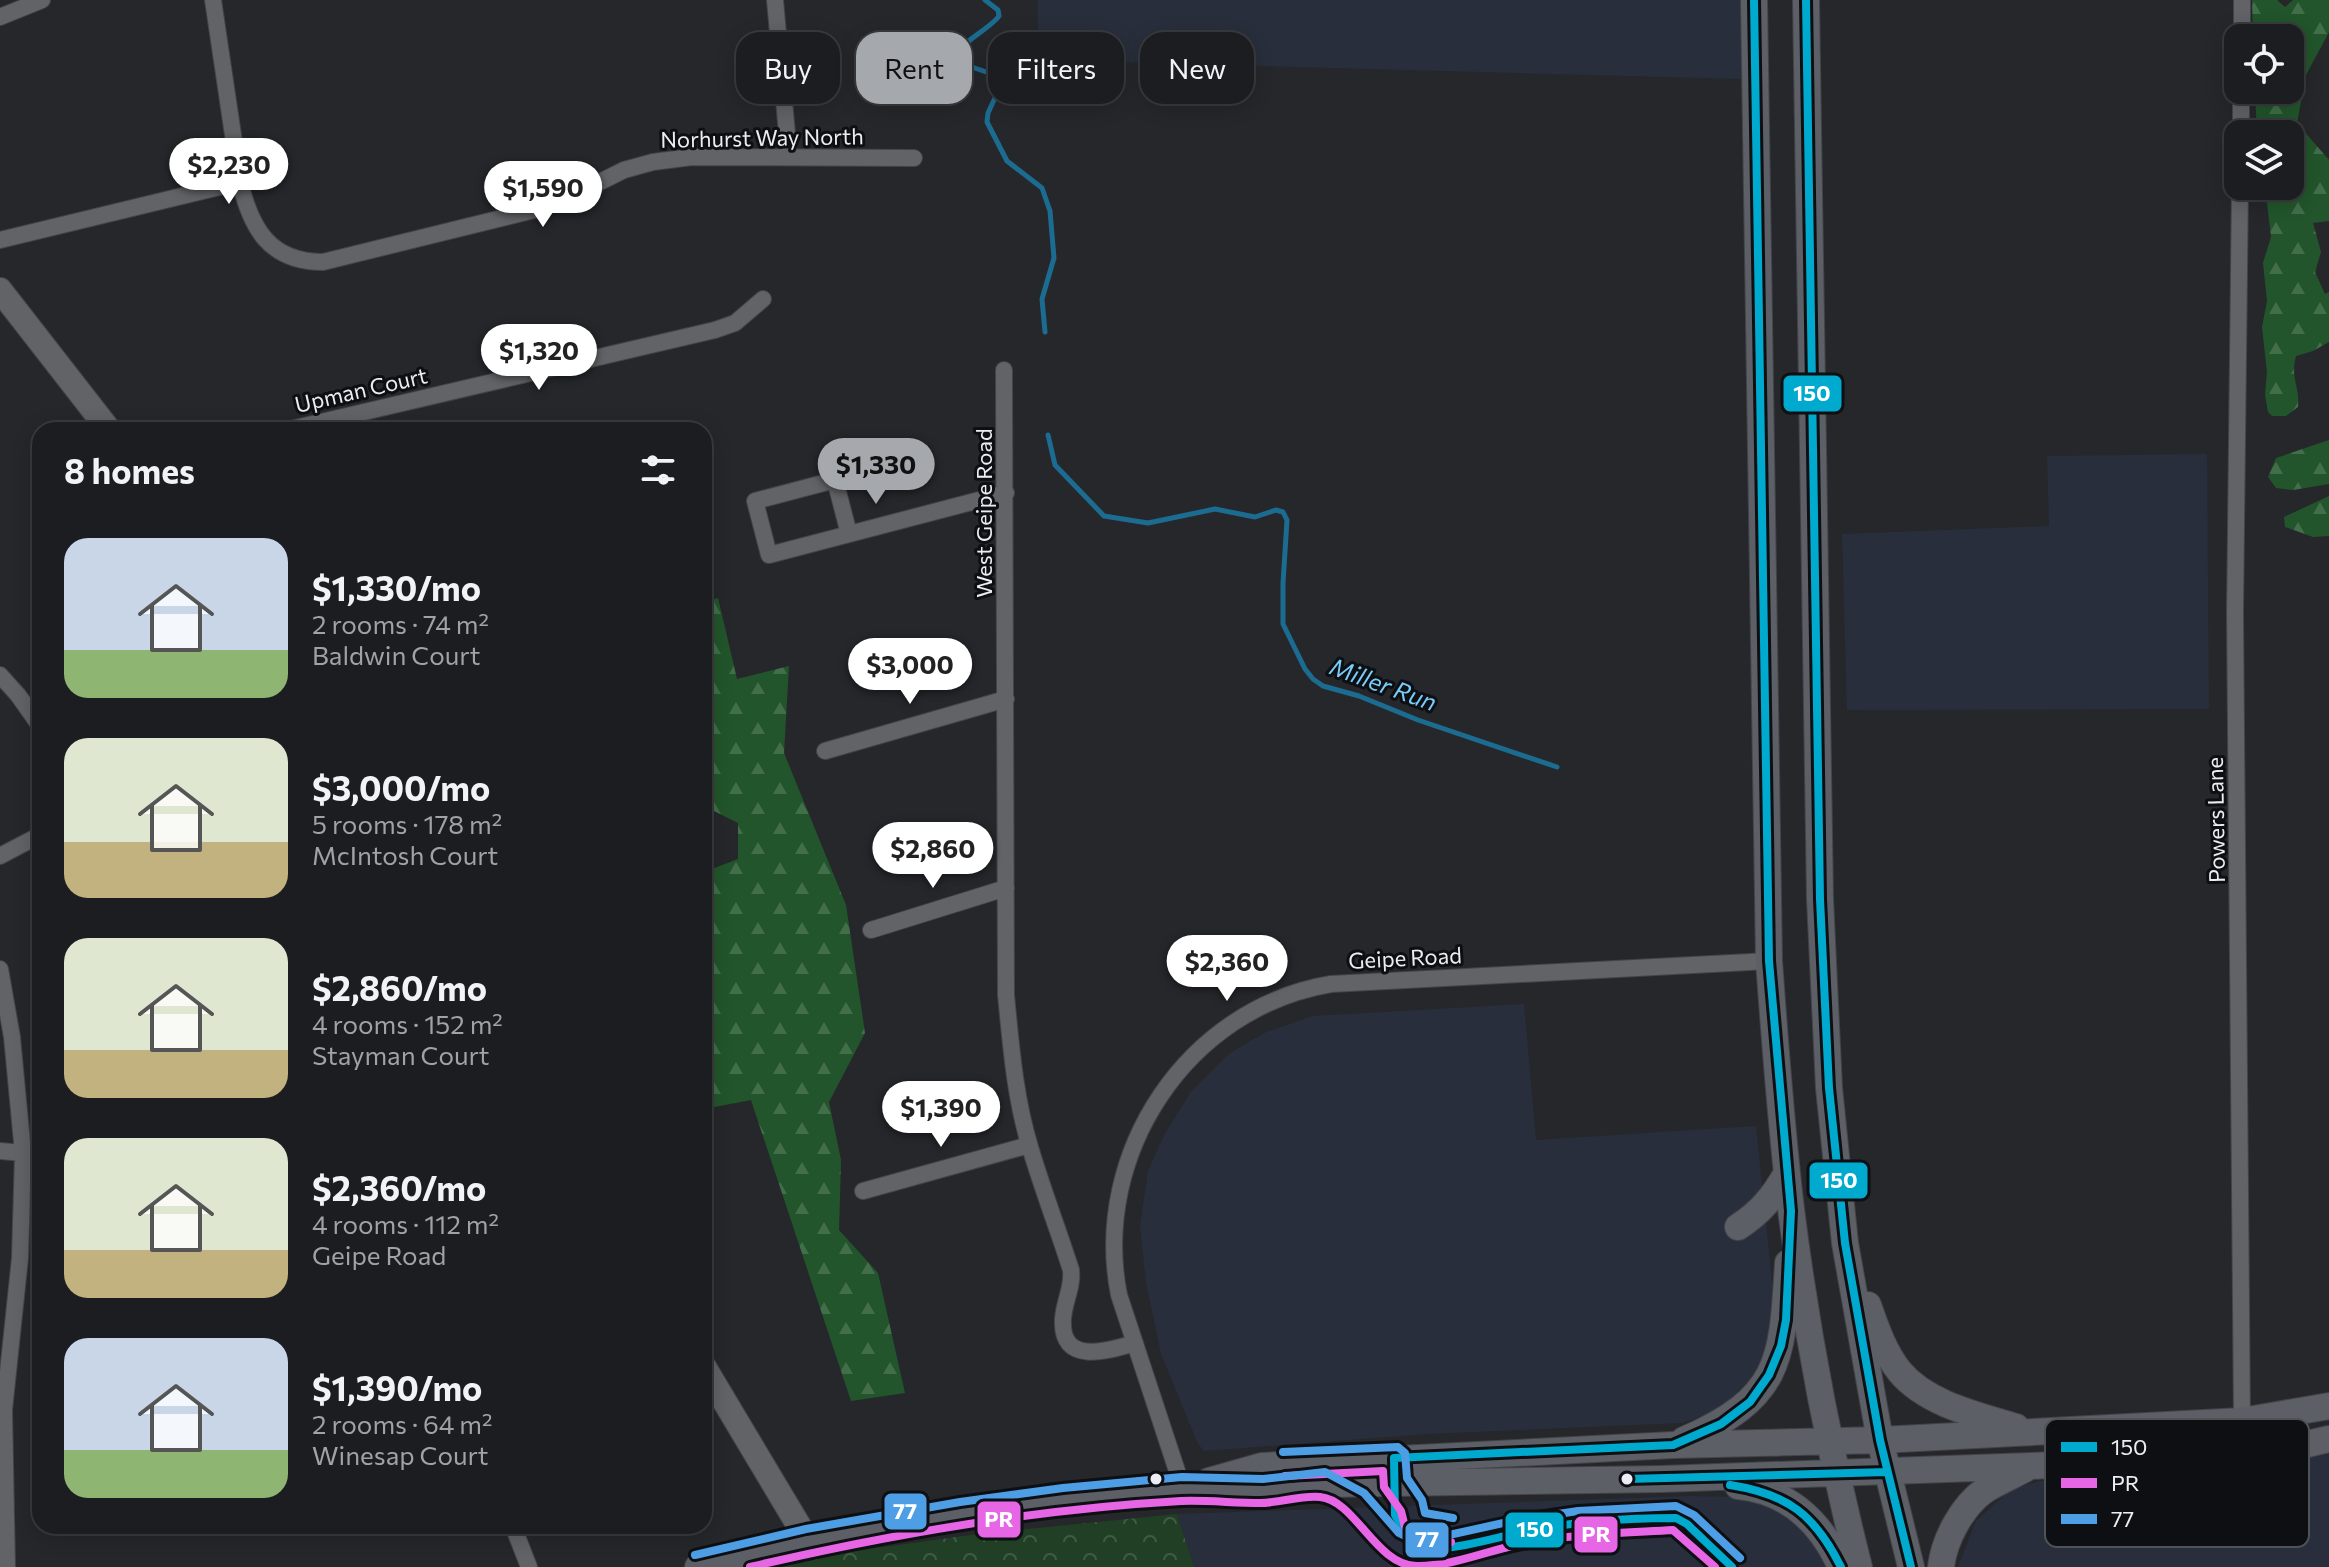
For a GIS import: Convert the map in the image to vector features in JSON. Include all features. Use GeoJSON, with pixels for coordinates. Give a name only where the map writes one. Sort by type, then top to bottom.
{"type":"FeatureCollection","features":[{"type":"Feature","properties":{"kind":"main road"},"geometry":{"type":"LineString","coordinates":[[1754,0],[1769,961],[1791,1211],[1809,1327],[1859,1567]]}},
{"type":"Feature","properties":{"kind":"main road"},"geometry":{"type":"LineString","coordinates":[[1806,0],[1820,915],[1829,1088],[1845,1243],[1880,1440],[1911,1567]]}},
{"type":"Feature","properties":{"kind":"main road"},"geometry":{"type":"LineString","coordinates":[[1738,1227],[1759,1214],[1771,1201],[1787,1173]]}},
{"type":"Feature","properties":{"kind":"main road"},"geometry":{"type":"LineString","coordinates":[[1673,1445],[1736,1414],[1750,1402],[1769,1375],[1781,1346],[1786,1320],[1791,1211]]}},
{"type":"Feature","properties":{"kind":"main road"},"geometry":{"type":"LineString","coordinates":[[1845,1243],[1883,1346],[1901,1373],[1945,1402],[2035,1433]]}},
{"type":"Feature","properties":{"kind":"main road"},"geometry":{"type":"LineString","coordinates":[[2254,1419],[2329,1406]]}},
{"type":"Feature","properties":{"kind":"main road"},"geometry":{"type":"LineString","coordinates":[[1183,1489],[1262,1466],[1673,1445],[2045,1432]]}},
{"type":"Feature","properties":{"kind":"main road"},"geometry":{"type":"LineString","coordinates":[[2309,1442],[2329,1439]]}},
{"type":"Feature","properties":{"kind":"main road"},"geometry":{"type":"LineString","coordinates":[[698,1567],[808,1541],[962,1514],[1183,1489],[1264,1491],[1353,1483],[1654,1479],[2045,1465]]}},
{"type":"Feature","properties":{"kind":"main road"},"geometry":{"type":"LineString","coordinates":[[1941,1567],[1943,1551],[1966,1511],[1983,1492],[2031,1466]]}},
{"type":"Feature","properties":{"kind":"main road"},"geometry":{"type":"LineString","coordinates":[[1654,1479],[1746,1487],[1788,1500],[1823,1532],[1841,1567]]}},
{"type":"Feature","properties":{"kind":"street"},"geometry":{"type":"LineString","coordinates":[[4,10],[42,0]]}},
{"type":"Feature","properties":{"kind":"street","name":"Norhurst Way North"},"geometry":{"type":"LineString","coordinates":[[213,0],[240,182],[251,221],[261,236],[290,256],[307,262],[323,262],[538,209],[566,199],[624,170],[653,162],[692,157],[914,158]]}},
{"type":"Feature","properties":{"kind":"street"},"geometry":{"type":"LineString","coordinates":[[775,0],[789,156]]}},
{"type":"Feature","properties":{"kind":"street"},"geometry":{"type":"LineString","coordinates":[[2242,0],[2242,24]]}},
{"type":"Feature","properties":{"kind":"street"},"geometry":{"type":"LineString","coordinates":[[0,240],[240,182]]}},
{"type":"Feature","properties":{"kind":"street","name":"Powers Lane"},"geometry":{"type":"LineString","coordinates":[[2240,200],[2235,613],[2242,1419]]}},
{"type":"Feature","properties":{"kind":"street"},"geometry":{"type":"LineString","coordinates":[[0,290],[8,315],[102,422]]}},
{"type":"Feature","properties":{"kind":"street","name":"Upman Court"},"geometry":{"type":"LineString","coordinates":[[321,422],[715,330],[735,323],[763,299]]}},
{"type":"Feature","properties":{"kind":"street","name":"West Geipe Road"},"geometry":{"type":"LineString","coordinates":[[1004,370],[1006,995],[1017,1091],[1029,1145],[1071,1270],[1072,1285],[1063,1317],[1067,1340],[1085,1353],[1108,1351],[1135,1343]]}},
{"type":"Feature","properties":{"kind":"street"},"geometry":{"type":"LineString","coordinates":[[849,534],[835,480],[755,501],[769,555],[1006,493]]}},
{"type":"Feature","properties":{"kind":"street"},"geometry":{"type":"LineString","coordinates":[[0,675],[32,715]]}},
{"type":"Feature","properties":{"kind":"street"},"geometry":{"type":"LineString","coordinates":[[825,751],[1006,699]]}},
{"type":"Feature","properties":{"kind":"street"},"geometry":{"type":"LineString","coordinates":[[0,856],[32,839]]}},
{"type":"Feature","properties":{"kind":"street"},"geometry":{"type":"LineString","coordinates":[[871,930],[1006,888]]}},
{"type":"Feature","properties":{"kind":"street","name":"Geipe Road"},"geometry":{"type":"LineString","coordinates":[[1183,1489],[1119,1295],[1113,1232],[1125,1169],[1137,1134],[1175,1074],[1202,1046],[1232,1023],[1292,994],[1331,984],[1769,961]]}},
{"type":"Feature","properties":{"kind":"street"},"geometry":{"type":"LineString","coordinates":[[0,969],[12,1037],[23,1153],[20,1258],[4,1354],[7,1567]]}},
{"type":"Feature","properties":{"kind":"street"},"geometry":{"type":"LineString","coordinates":[[863,1191],[1029,1145]]}},
{"type":"Feature","properties":{"kind":"street"},"geometry":{"type":"LineString","coordinates":[[0,1151],[23,1153]]}},
{"type":"Feature","properties":{"kind":"street"},"geometry":{"type":"LineString","coordinates":[[712,1380],[808,1541]]}},
{"type":"Feature","properties":{"kind":"street"},"geometry":{"type":"LineString","coordinates":[[516,1534],[529,1567]]}},
{"type":"Feature","properties":{"kind":"shaded area"},"geometry":{"type":"Polygon","coordinates":[[[1038,0],[1741,0],[1741,79],[1254,66],[1254,32],[1140,32],[1140,63],[1124,62],[1124,32],[1038,32],[1038,0]]]}},
{"type":"Feature","properties":{"kind":"shaded area"},"geometry":{"type":"Polygon","coordinates":[[[2207,454],[2209,709],[1847,710],[1842,534],[2049,526],[2047,456],[2207,454]]]}},
{"type":"Feature","properties":{"kind":"shaded area"},"geometry":{"type":"Polygon","coordinates":[[[1524,1004],[1536,1140],[1756,1126],[1775,1310],[1765,1356],[1750,1380],[1728,1401],[1708,1414],[1682,1423],[1427,1434],[1204,1451],[1198,1444],[1161,1354],[1146,1283],[1140,1226],[1148,1171],[1163,1137],[1190,1093],[1230,1053],[1264,1033],[1312,1016],[1524,1004]]]}},
{"type":"Feature","properties":{"kind":"shaded area"},"geometry":{"type":"Polygon","coordinates":[[[2329,1454],[2329,1567],[1958,1567],[1976,1521],[2010,1490],[2040,1481],[2045,1481],[2045,1547],[2309,1547],[2309,1458],[2329,1454]]]}},
{"type":"Feature","properties":{"kind":"shaded area"},"geometry":{"type":"Polygon","coordinates":[[[1689,1496],[1740,1497],[1771,1507],[1811,1537],[1829,1567],[1194,1567],[1177,1514],[1689,1496]]]}},
{"type":"Feature","properties":{"kind":"green space"},"geometry":{"type":"Polygon","coordinates":[[[2252,0],[2277,0],[2285,7],[2293,0],[2329,0],[2329,32],[2306,75],[2304,86],[2304,24],[2253,24],[2252,0]]]}},
{"type":"Feature","properties":{"kind":"green space"},"geometry":{"type":"Polygon","coordinates":[[[2256,104],[2301,104],[2298,120],[2256,120],[2256,104]]]}},
{"type":"Feature","properties":{"kind":"green space"},"geometry":{"type":"Polygon","coordinates":[[[2304,131],[2329,160],[2329,221],[2313,223],[2321,252],[2315,272],[2325,294],[2329,292],[2329,342],[2296,356],[2294,371],[2298,407],[2286,416],[2272,416],[2268,412],[2265,395],[2267,372],[2262,327],[2267,301],[2263,263],[2271,237],[2267,200],[2304,200],[2304,131]]]}},
{"type":"Feature","properties":{"kind":"green space"},"geometry":{"type":"Polygon","coordinates":[[[2329,440],[2329,484],[2293,490],[2276,488],[2268,477],[2276,458],[2329,440]]]}},
{"type":"Feature","properties":{"kind":"green space"},"geometry":{"type":"Polygon","coordinates":[[[2329,496],[2329,536],[2313,537],[2285,527],[2284,517],[2329,496]]]}},
{"type":"Feature","properties":{"kind":"green space"},"geometry":{"type":"Polygon","coordinates":[[[718,598],[737,679],[789,666],[784,753],[846,905],[865,1033],[829,1102],[841,1160],[839,1230],[878,1273],[905,1393],[851,1401],[751,1100],[712,1107],[712,869],[738,859],[738,823],[712,810],[712,600],[718,598]]]}},
{"type":"Feature","properties":{"kind":"green space"},"geometry":{"type":"Polygon","coordinates":[[[1177,1514],[1194,1567],[739,1567],[978,1534],[1177,1514]]]}},
{"type":"Feature","properties":{"kind":"waterway","name":"Miller Run"},"geometry":{"type":"LineString","coordinates":[[985,0],[998,10],[999,16],[966,43],[960,54],[963,64],[998,76],[1001,85],[987,122],[1007,161],[1042,188],[1050,211],[1054,258],[1042,299],[1045,332]]}},
{"type":"Feature","properties":{"kind":"waterway","name":"Miller Run"},"geometry":{"type":"LineString","coordinates":[[1048,435],[1055,465],[1104,516],[1148,523],[1215,509],[1255,517],[1276,510],[1283,512],[1287,520],[1283,624],[1313,679],[1323,686],[1557,767]]}},
{"type":"Feature","properties":{"kind":"transit line","name":"150"},"geometry":{"type":"LineString","coordinates":[[1394,1458],[1673,1445],[1721,1424],[1750,1402],[1769,1375],[1781,1346],[1786,1320],[1791,1211],[1769,961],[1754,0]]}},
{"type":"Feature","properties":{"kind":"transit line","name":"150"},"geometry":{"type":"LineString","coordinates":[[1806,0],[1820,899],[1829,1088],[1845,1243],[1880,1440],[1911,1567]]}},
{"type":"Feature","properties":{"kind":"transit line","name":"77"},"geometry":{"type":"LineString","coordinates":[[1283,1452],[1398,1447],[1405,1453],[1407,1478],[1422,1500],[1425,1513],[1453,1518]]}},
{"type":"Feature","properties":{"kind":"transit line","name":"150"},"geometry":{"type":"LineString","coordinates":[[1394,1458],[1395,1515],[1417,1549],[1461,1546],[1568,1524],[1676,1518],[1687,1524],[1732,1567]]}},
{"type":"Feature","properties":{"kind":"transit line","name":"PR"},"geometry":{"type":"LineString","coordinates":[[1285,1476],[1383,1471],[1384,1487],[1401,1511],[1405,1527],[1419,1538],[1451,1542]]}},
{"type":"Feature","properties":{"kind":"transit line","name":"77"},"geometry":{"type":"LineString","coordinates":[[695,1555],[806,1529],[960,1502],[1063,1488],[1182,1477],[1263,1479],[1325,1472],[1364,1493],[1399,1533],[1417,1542],[1517,1520],[1578,1511],[1676,1506],[1694,1515],[1740,1558]]}},
{"type":"Feature","properties":{"kind":"transit line","name":"150"},"geometry":{"type":"LineString","coordinates":[[1627,1479],[1887,1472]]}},
{"type":"Feature","properties":{"kind":"transit line","name":"150"},"geometry":{"type":"LineString","coordinates":[[1730,1485],[1768,1494],[1798,1510],[1821,1534],[1841,1567]]}},
{"type":"Feature","properties":{"kind":"transit line","name":"PR"},"geometry":{"type":"LineString","coordinates":[[750,1567],[910,1534],[1073,1510],[1181,1501],[1260,1503],[1313,1497],[1333,1501],[1389,1555],[1402,1563],[1416,1566],[1443,1564],[1541,1541],[1673,1530],[1715,1567]]}}]}
